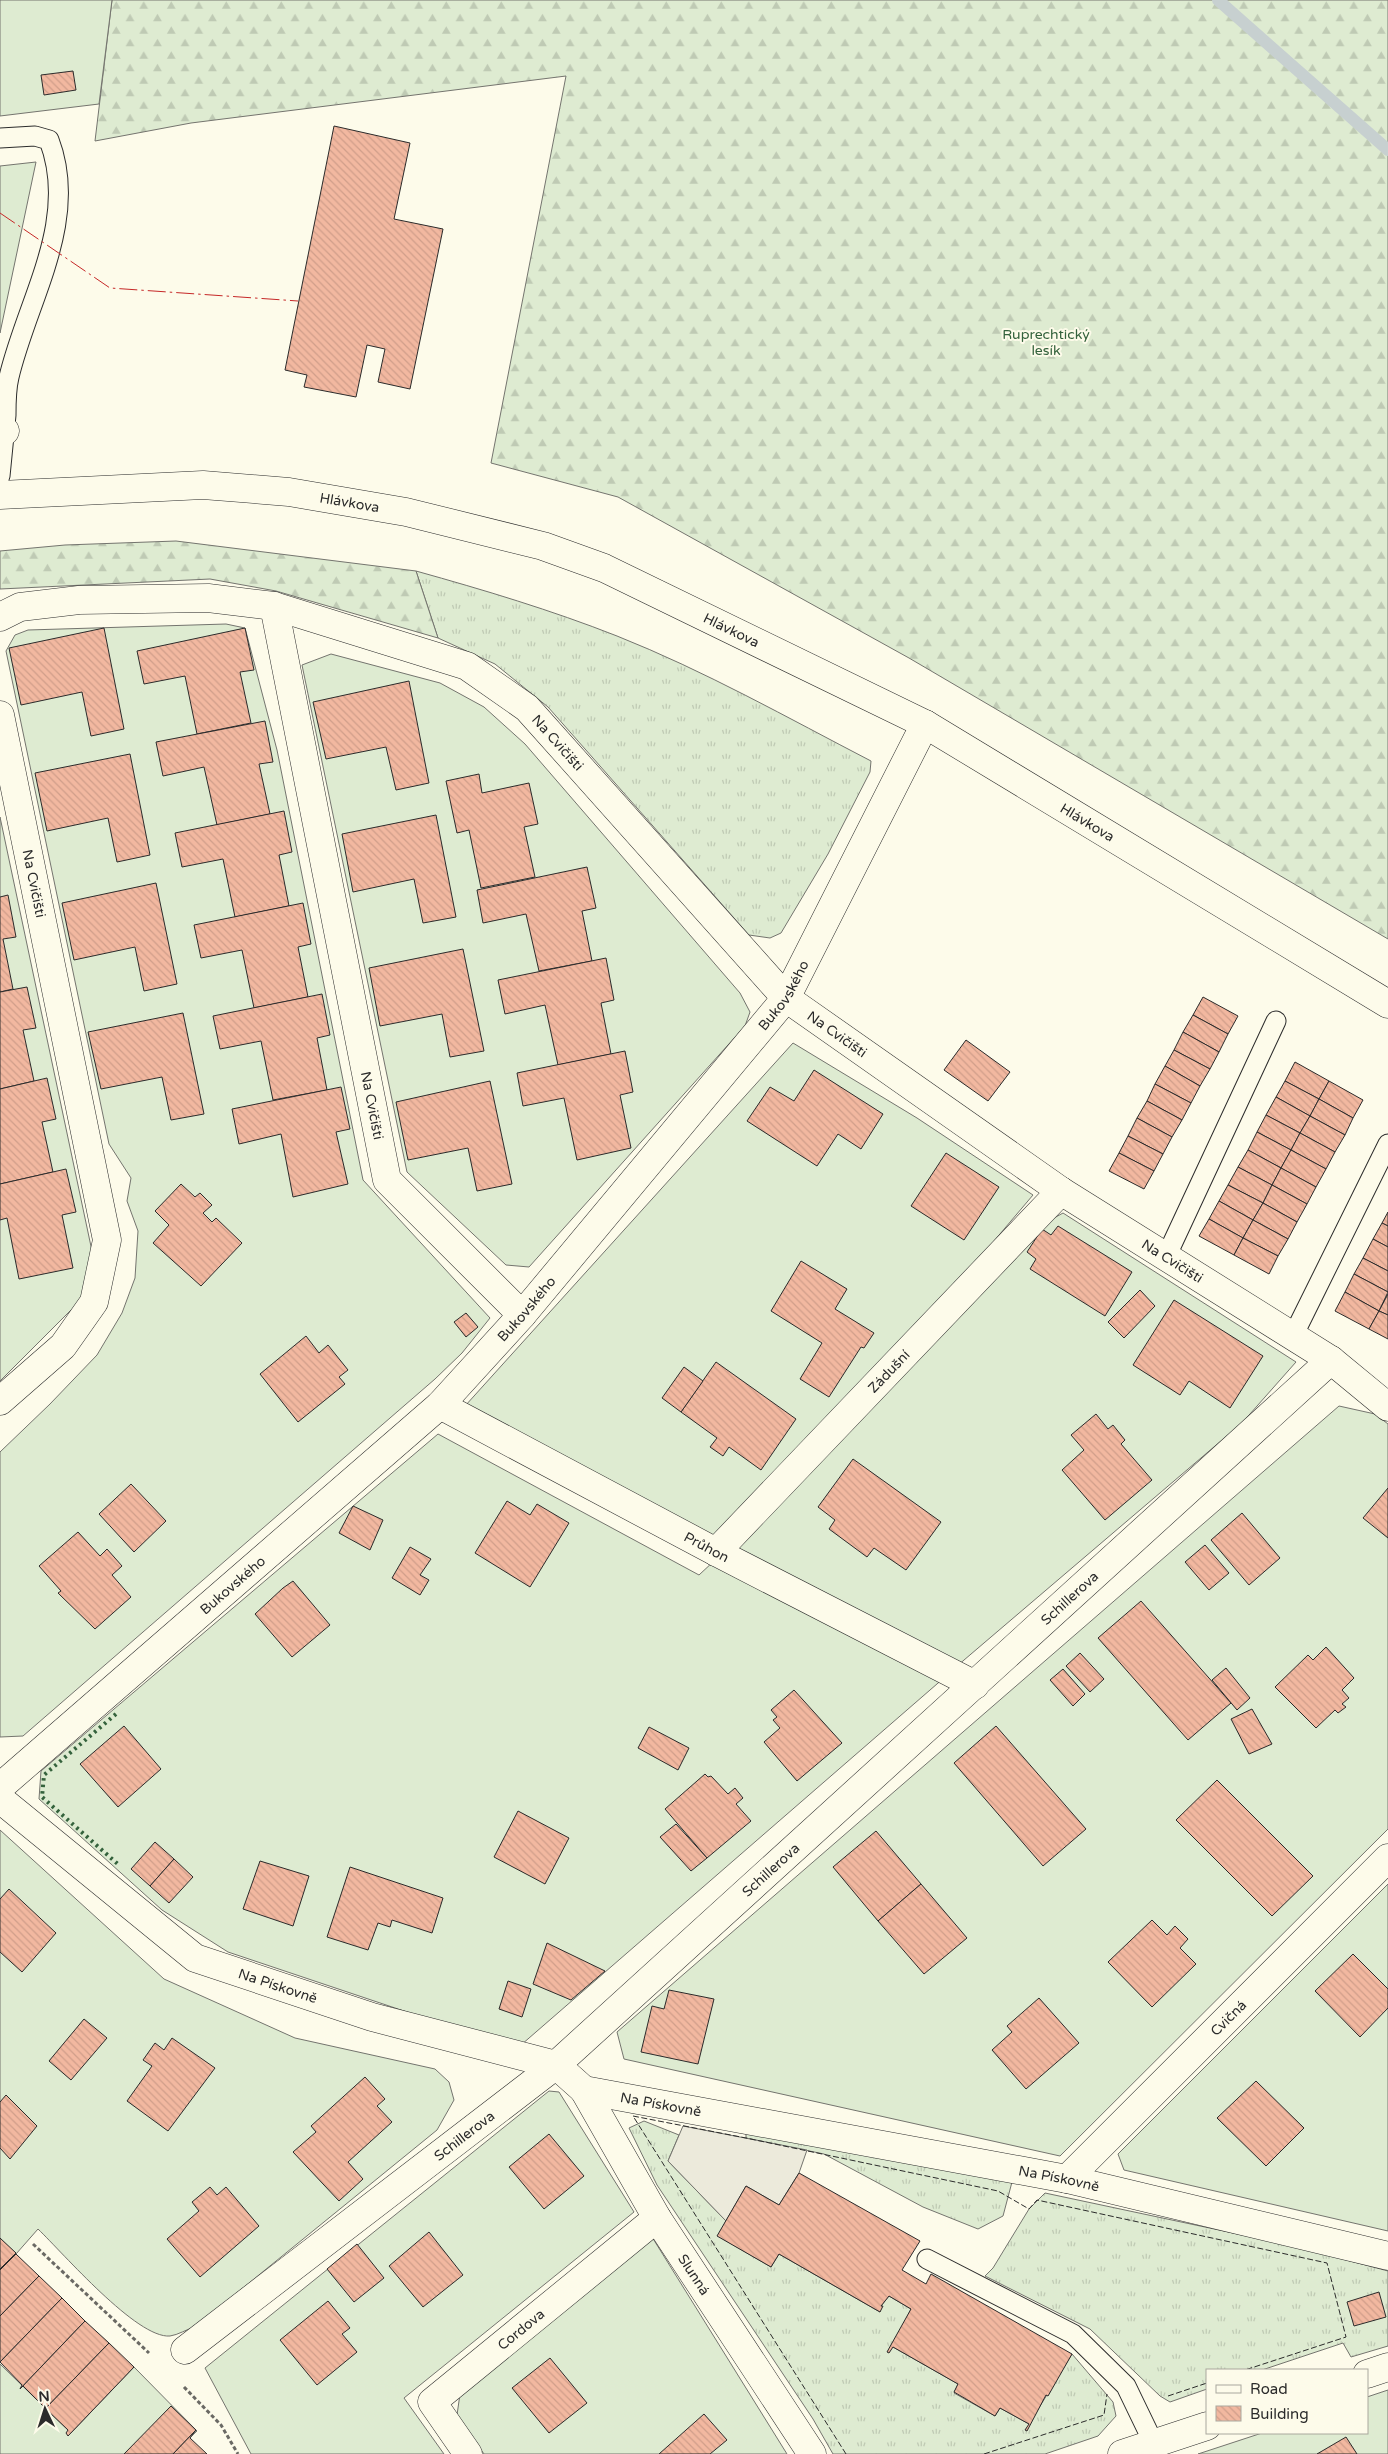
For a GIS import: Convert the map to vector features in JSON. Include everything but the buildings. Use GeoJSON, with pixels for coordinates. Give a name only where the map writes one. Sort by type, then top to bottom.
{"type":"FeatureCollection","features":[{"type":"Feature","properties":{"kind":"street","name":"Hlávkova"},"geometry":{"type":"LineString","coordinates":[[0,495],[203,485],[289,492],[416,514],[543,546],[604,568],[925,724],[1388,1004]]}},
{"type":"Feature","properties":{"kind":"street","name":"Na Cvičišti"},"geometry":{"type":"LineString","coordinates":[[0,617],[20,607],[79,600],[208,598],[274,606],[467,666],[527,708],[786,998],[1061,1191],[1331,1360],[1388,1408]]}},
{"type":"Feature","properties":{"kind":"street","name":"Na Cvičišti"},"geometry":{"type":"LineString","coordinates":[[274,606],[387,1180],[522,1315]]}},
{"type":"Feature","properties":{"kind":"street","name":"Na Cvičišti"},"geometry":{"type":"LineString","coordinates":[[0,715],[106,1240],[94,1302],[63,1346],[0,1401]]}},
{"type":"Feature","properties":{"kind":"street","name":"Bukovského"},"geometry":{"type":"LineString","coordinates":[[0,1787],[440,1405],[522,1315],[786,998],[925,724]]}},
{"type":"Feature","properties":{"kind":"street","name":"Zádušní"},"geometry":{"type":"LineString","coordinates":[[716,1552],[1061,1191]]}},
{"type":"Feature","properties":{"kind":"street","name":"Schillerova"},"geometry":{"type":"LineString","coordinates":[[185,2350],[556,2065],[1331,1360]]}},
{"type":"Feature","properties":{"kind":"street","name":"Průhon"},"geometry":{"type":"LineString","coordinates":[[440,1405],[716,1552],[975,1685]]}},
{"type":"Feature","properties":{"kind":"street","name":"Na Pískovně"},"geometry":{"type":"LineString","coordinates":[[0,1799],[196,1958],[372,2017],[556,2065],[584,2090],[1067,2179],[1388,2256]]}},
{"type":"Feature","properties":{"kind":"street","name":"Cvičná"},"geometry":{"type":"LineString","coordinates":[[1067,2179],[1388,1858]]}},
{"type":"Feature","properties":{"kind":"street","name":"Slunná"},"geometry":{"type":"LineString","coordinates":[[584,2090],[657,2218],[812,2454]]}},
{"type":"Feature","properties":{"kind":"street","name":"Cordova"},"geometry":{"type":"LineString","coordinates":[[468,2454],[432,2402],[657,2218]]}},
{"type":"Feature","properties":{"kind":"street"},"geometry":{"type":"LineString","coordinates":[[1368,2374],[1388,2367]]}},
{"type":"Feature","properties":{"kind":"street"},"geometry":{"type":"LineString","coordinates":[[1122,2454],[1206,2426]]}},
{"type":"Feature","properties":{"kind":"lane"},"geometry":{"type":"LineString","coordinates":[[0,138],[35,136],[49,140],[57,158],[58,180],[57,215],[48,265],[17,342],[8,381],[2,432],[0,476]]}},
{"type":"Feature","properties":{"kind":"lane"},"geometry":{"type":"LineString","coordinates":[[1166,1256],[1276,1022]]}},
{"type":"Feature","properties":{"kind":"lane"},"geometry":{"type":"LineString","coordinates":[[1293,1336],[1388,1144]]}},
{"type":"Feature","properties":{"kind":"lane"},"geometry":{"type":"LineString","coordinates":[[927,2259],[1073,2334],[1126,2386],[1154,2444]]}},
{"type":"Feature","properties":{"kind":"path"},"geometry":{"type":"LineString","coordinates":[[33,2244],[156,2360]]}},
{"type":"Feature","properties":{"kind":"path"},"geometry":{"type":"LineString","coordinates":[[183,2386],[221,2425],[238,2454]]}},
{"type":"Feature","properties":{"kind":"green space"},"geometry":{"type":"Polygon","coordinates":[[[0,0],[112,0],[99,104],[0,116],[0,0]]]}},
{"type":"Feature","properties":{"kind":"green space","name":"Ruprechtický lesík"},"geometry":{"type":"Polygon","coordinates":[[[112,0],[1388,0],[1388,939],[909,658],[618,497],[491,463],[566,76],[191,123],[95,141],[112,0]]]}},
{"type":"Feature","properties":{"kind":"green space"},"geometry":{"type":"Polygon","coordinates":[[[36,162],[0,333],[0,166],[36,162]]]}},
{"type":"Feature","properties":{"kind":"green space"},"geometry":{"type":"Polygon","coordinates":[[[176,541],[416,571],[438,638],[276,591],[210,579],[0,589],[0,551],[65,545],[176,541]]]}},
{"type":"Feature","properties":{"kind":"green space"},"geometry":{"type":"Polygon","coordinates":[[[416,571],[542,609],[617,636],[682,664],[871,761],[870,772],[828,854],[781,933],[770,938],[749,935],[548,707],[495,664],[438,638],[416,571]]]}},
{"type":"Feature","properties":{"kind":"green space"},"geometry":{"type":"Polygon","coordinates":[[[226,624],[245,628],[277,750],[363,1180],[490,1318],[462,1353],[435,1379],[23,1736],[0,1737],[0,1452],[97,1355],[122,1313],[135,1278],[138,1231],[127,1201],[131,1178],[109,1144],[6,651],[15,635],[28,630],[226,624]]]}},
{"type":"Feature","properties":{"kind":"green space"},"geometry":{"type":"Polygon","coordinates":[[[331,654],[440,683],[484,707],[525,744],[740,993],[750,1012],[745,1026],[529,1267],[506,1265],[407,1172],[302,665],[331,654]]]}},
{"type":"Feature","properties":{"kind":"green space"},"geometry":{"type":"Polygon","coordinates":[[[0,817],[96,1270],[79,1302],[0,1381],[0,817]]]}},
{"type":"Feature","properties":{"kind":"green space"},"geometry":{"type":"Polygon","coordinates":[[[793,1043],[917,1118],[1033,1195],[972,1267],[708,1541],[465,1406],[793,1043]]]}},
{"type":"Feature","properties":{"kind":"green space"},"geometry":{"type":"Polygon","coordinates":[[[1063,1213],[1296,1362],[1242,1423],[957,1666],[731,1552],[1038,1227],[1063,1213]]]}},
{"type":"Feature","properties":{"kind":"green space"},"geometry":{"type":"Polygon","coordinates":[[[1339,1406],[1375,1414],[1388,1424],[1388,1829],[1060,2156],[624,2059],[617,2032],[1339,1406]]]}},
{"type":"Feature","properties":{"kind":"green space"},"geometry":{"type":"Polygon","coordinates":[[[438,1434],[699,1575],[714,1561],[945,1677],[521,2045],[410,2013],[228,1952],[162,1910],[39,1799],[41,1771],[438,1434]]]}},
{"type":"Feature","properties":{"kind":"green space"},"geometry":{"type":"Polygon","coordinates":[[[0,1830],[164,1979],[295,2038],[435,2069],[449,2082],[454,2100],[437,2130],[195,2327],[170,2336],[156,2333],[139,2324],[101,2293],[38,2229],[16,2254],[0,2238],[0,1830]]]}},
{"type":"Feature","properties":{"kind":"green space"},"geometry":{"type":"Polygon","coordinates":[[[1388,1884],[1388,2231],[1124,2170],[1118,2154],[1388,1884]]]}},
{"type":"Feature","properties":{"kind":"green space"},"geometry":{"type":"Polygon","coordinates":[[[549,2091],[559,2092],[634,2212],[404,2398],[444,2454],[251,2454],[205,2368],[549,2091]]]}},
{"type":"Feature","properties":{"kind":"green space"},"geometry":{"type":"Polygon","coordinates":[[[644,2121],[679,2135],[668,2161],[726,2221],[718,2236],[771,2267],[779,2254],[880,2312],[881,2306],[889,2296],[911,2309],[893,2347],[958,2384],[954,2393],[995,2416],[1000,2408],[1029,2424],[1072,2354],[1113,2402],[1116,2416],[1098,2436],[1045,2454],[833,2454],[813,2419],[657,2185],[629,2128],[644,2121]]]}},
{"type":"Feature","properties":{"kind":"green space"},"geometry":{"type":"Polygon","coordinates":[[[746,2128],[1012,2182],[1003,2216],[978,2229],[923,2207],[824,2154],[746,2138],[746,2128]]]}},
{"type":"Feature","properties":{"kind":"green space"},"geometry":{"type":"Polygon","coordinates":[[[1045,2193],[1294,2246],[1388,2271],[1388,2346],[1351,2357],[1343,2343],[1265,2369],[1206,2369],[1206,2389],[1170,2402],[1160,2396],[1090,2329],[985,2276],[993,2268],[1029,2209],[1045,2193]]]}},
{"type":"Feature","properties":{"kind":"green space"},"geometry":{"type":"Polygon","coordinates":[[[652,2237],[787,2454],[484,2454],[457,2415],[461,2387],[652,2237]]]}},
{"type":"Feature","properties":{"kind":"green space"},"geometry":{"type":"Polygon","coordinates":[[[0,2364],[71,2433],[134,2367],[197,2431],[173,2454],[0,2454],[0,2364]]]}},
{"type":"Feature","properties":{"kind":"green space"},"geometry":{"type":"Polygon","coordinates":[[[1388,2390],[1388,2454],[1198,2454],[1259,2434],[1368,2434],[1368,2397],[1388,2390]]]}},
{"type":"Feature","properties":{"kind":"shaded area"},"geometry":{"type":"Polygon","coordinates":[[[683,2126],[807,2150],[799,2173],[779,2205],[746,2186],[726,2221],[668,2161],[683,2126]]]}},
{"type":"Feature","properties":{"kind":"waterway"},"geometry":{"type":"LineString","coordinates":[[1218,0],[1388,150]]}},
{"type":"Feature","properties":{"kind":"hedge"},"geometry":{"type":"LineString","coordinates":[[116,1714],[44,1775],[42,1797],[120,1866]]}},
{"type":"Feature","properties":{"kind":"fence"},"geometry":{"type":"LineString","coordinates":[[846,2454],[633,2116],[998,2191],[1029,2209],[1037,2200],[1327,2263],[1346,2337],[1248,2369]]}},
{"type":"Feature","properties":{"kind":"fence"},"geometry":{"type":"LineString","coordinates":[[1168,2396],[1206,2383]]}},
{"type":"Feature","properties":{"kind":"fence"},"geometry":{"type":"LineString","coordinates":[[984,2454],[1104,2415],[1107,2394]]}},
{"type":"Feature","properties":{"kind":"power"},"geometry":{"type":"LineString","coordinates":[[0,213],[110,288],[298,301]]}}]}
